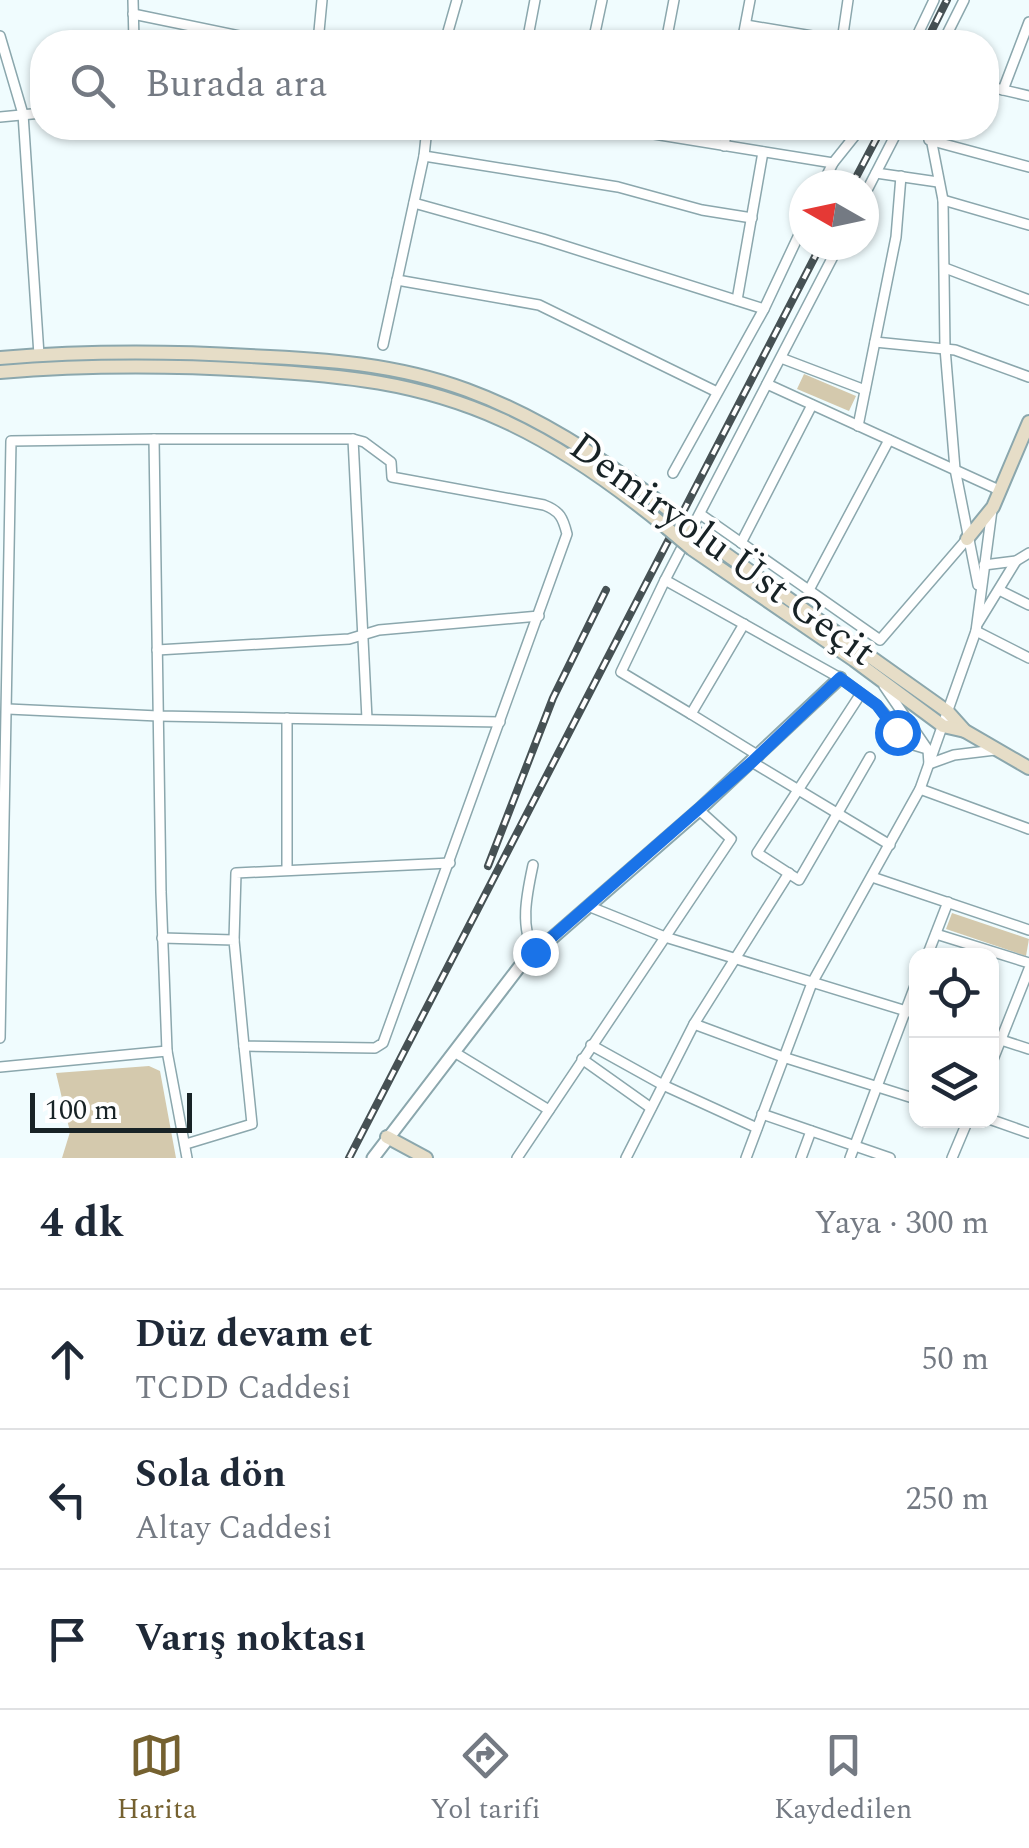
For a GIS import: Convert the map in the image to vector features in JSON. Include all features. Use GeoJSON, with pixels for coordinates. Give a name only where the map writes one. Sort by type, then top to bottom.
{"type":"FeatureCollection","features":[{"type":"Feature","properties":{"kind":"main road","name":"Demiryolu Üst Geçit"},"geometry":{"type":"LineString","coordinates":[[0,358],[130,352],[297,358],[356,363],[425,376],[483,397],[564,436],[674,514],[946,720]]}},
{"type":"Feature","properties":{"kind":"main road","name":"Demiryolu Üst Geçit"},"geometry":{"type":"LineString","coordinates":[[0,372],[72,366],[168,366],[346,375],[443,397],[524,430],[585,468],[692,549],[872,673],[1029,768]]}},
{"type":"Feature","properties":{"kind":"main road"},"geometry":{"type":"LineString","coordinates":[[967,539],[993,507],[1029,422]]}},
{"type":"Feature","properties":{"kind":"main road"},"geometry":{"type":"LineString","coordinates":[[388,1137],[426,1158]]}},
{"type":"Feature","properties":{"kind":"street"},"geometry":{"type":"LineString","coordinates":[[133,0],[134,30]]}},
{"type":"Feature","properties":{"kind":"street"},"geometry":{"type":"LineString","coordinates":[[319,30],[322,0]]}},
{"type":"Feature","properties":{"kind":"street"},"geometry":{"type":"LineString","coordinates":[[448,30],[457,0]]}},
{"type":"Feature","properties":{"kind":"street"},"geometry":{"type":"LineString","coordinates":[[529,30],[535,0]]}},
{"type":"Feature","properties":{"kind":"street"},"geometry":{"type":"LineString","coordinates":[[596,30],[602,0]]}},
{"type":"Feature","properties":{"kind":"street"},"geometry":{"type":"LineString","coordinates":[[668,30],[674,0]]}},
{"type":"Feature","properties":{"kind":"street"},"geometry":{"type":"LineString","coordinates":[[745,30],[750,0]]}},
{"type":"Feature","properties":{"kind":"street"},"geometry":{"type":"LineString","coordinates":[[846,30],[848,0]]}},
{"type":"Feature","properties":{"kind":"street"},"geometry":{"type":"LineString","coordinates":[[920,30],[934,0]]}},
{"type":"Feature","properties":{"kind":"street"},"geometry":{"type":"LineString","coordinates":[[948,30],[964,0]]}},
{"type":"Feature","properties":{"kind":"street"},"geometry":{"type":"LineString","coordinates":[[134,14],[211,30]]}},
{"type":"Feature","properties":{"kind":"street"},"geometry":{"type":"LineString","coordinates":[[1003,90],[1029,22]]}},
{"type":"Feature","properties":{"kind":"street"},"geometry":{"type":"LineString","coordinates":[[746,25],[775,30]]}},
{"type":"Feature","properties":{"kind":"street"},"geometry":{"type":"LineString","coordinates":[[0,36],[23,114],[39,355]]}},
{"type":"Feature","properties":{"kind":"street"},"geometry":{"type":"LineString","coordinates":[[999,89],[1029,96]]}},
{"type":"Feature","properties":{"kind":"street"},"geometry":{"type":"LineString","coordinates":[[0,117],[30,114]]}},
{"type":"Feature","properties":{"kind":"street"},"geometry":{"type":"LineString","coordinates":[[383,345],[426,140]]}},
{"type":"Feature","properties":{"kind":"street"},"geometry":{"type":"LineString","coordinates":[[689,140],[833,164]]}},
{"type":"Feature","properties":{"kind":"street"},"geometry":{"type":"LineString","coordinates":[[724,146],[725,140]]}},
{"type":"Feature","properties":{"kind":"street"},"geometry":{"type":"LineString","coordinates":[[830,170],[852,140]]}},
{"type":"Feature","properties":{"kind":"street"},"geometry":{"type":"LineString","coordinates":[[877,170],[893,140]]}},
{"type":"Feature","properties":{"kind":"street"},"geometry":{"type":"LineString","coordinates":[[980,596],[955,469],[945,348],[943,200],[929,140],[1029,166]]}},
{"type":"Feature","properties":{"kind":"street"},"geometry":{"type":"LineString","coordinates":[[737,300],[764,152]]}},
{"type":"Feature","properties":{"kind":"street"},"geometry":{"type":"LineString","coordinates":[[424,156],[618,188],[702,210],[752,218]]}},
{"type":"Feature","properties":{"kind":"street"},"geometry":{"type":"LineString","coordinates":[[879,172],[938,182]]}},
{"type":"Feature","properties":{"kind":"street"},"geometry":{"type":"LineString","coordinates":[[858,426],[896,237],[900,176]]}},
{"type":"Feature","properties":{"kind":"street"},"geometry":{"type":"LineString","coordinates":[[943,200],[1029,225]]}},
{"type":"Feature","properties":{"kind":"street"},"geometry":{"type":"LineString","coordinates":[[414,204],[543,239],[764,309]]}},
{"type":"Feature","properties":{"kind":"street"},"geometry":{"type":"LineString","coordinates":[[674,472],[789,256]]}},
{"type":"Feature","properties":{"kind":"street"},"geometry":{"type":"LineString","coordinates":[[831,260],[621,672],[691,714],[797,791],[890,844]]}},
{"type":"Feature","properties":{"kind":"street"},"geometry":{"type":"LineString","coordinates":[[944,268],[1029,300]]}},
{"type":"Feature","properties":{"kind":"street"},"geometry":{"type":"LineString","coordinates":[[397,280],[539,305],[717,392]]}},
{"type":"Feature","properties":{"kind":"street"},"geometry":{"type":"LineString","coordinates":[[875,342],[945,348],[1029,377]]}},
{"type":"Feature","properties":{"kind":"street"},"geometry":{"type":"LineString","coordinates":[[780,358],[864,390]]}},
{"type":"Feature","properties":{"kind":"street"},"geometry":{"type":"LineString","coordinates":[[767,384],[999,490]]}},
{"type":"Feature","properties":{"kind":"street"},"geometry":{"type":"LineString","coordinates":[[742,543],[812,405]]}},
{"type":"Feature","properties":{"kind":"street"},"geometry":{"type":"LineString","coordinates":[[154,438],[167,1051],[187,1158]]}},
{"type":"Feature","properties":{"kind":"street"},"geometry":{"type":"LineString","coordinates":[[354,439],[367,719]]}},
{"type":"Feature","properties":{"kind":"street"},"geometry":{"type":"LineString","coordinates":[[0,1038],[11,441],[354,439],[391,462],[392,477],[556,509],[567,534],[383,1044],[376,1048],[244,1046]]}},
{"type":"Feature","properties":{"kind":"street"},"geometry":{"type":"LineString","coordinates":[[809,590],[889,440]]}},
{"type":"Feature","properties":{"kind":"street"},"geometry":{"type":"LineString","coordinates":[[746,1158],[812,983],[920,789],[976,628],[993,507]]}},
{"type":"Feature","properties":{"kind":"street"},"geometry":{"type":"LineString","coordinates":[[700,514],[880,640],[967,539]]}},
{"type":"Feature","properties":{"kind":"street"},"geometry":{"type":"LineString","coordinates":[[976,628],[1016,561],[1029,552]]}},
{"type":"Feature","properties":{"kind":"street"},"geometry":{"type":"LineString","coordinates":[[984,564],[1016,561]]}},
{"type":"Feature","properties":{"kind":"street"},"geometry":{"type":"LineString","coordinates":[[666,580],[840,678],[877,705],[910,744],[927,750]]}},
{"type":"Feature","properties":{"kind":"street"},"geometry":{"type":"LineString","coordinates":[[999,590],[1029,605]]}},
{"type":"Feature","properties":{"kind":"street"},"geometry":{"type":"LineString","coordinates":[[156,650],[349,639],[379,630],[539,616]]}},
{"type":"Feature","properties":{"kind":"street"},"geometry":{"type":"LineString","coordinates":[[691,714],[744,624]]}},
{"type":"Feature","properties":{"kind":"street"},"geometry":{"type":"LineString","coordinates":[[976,628],[1029,658]]}},
{"type":"Feature","properties":{"kind":"street"},"geometry":{"type":"LineString","coordinates":[[872,673],[927,750],[929,764]]}},
{"type":"Feature","properties":{"kind":"street"},"geometry":{"type":"LineString","coordinates":[[373,1158],[520,966],[699,810],[840,678]]}},
{"type":"Feature","properties":{"kind":"street"},"geometry":{"type":"LineString","coordinates":[[860,695],[757,853],[800,880],[870,757]]}},
{"type":"Feature","properties":{"kind":"street"},"geometry":{"type":"LineString","coordinates":[[8,709],[158,716],[500,722]]}},
{"type":"Feature","properties":{"kind":"street"},"geometry":{"type":"LineString","coordinates":[[287,718],[287,869]]}},
{"type":"Feature","properties":{"kind":"street"},"geometry":{"type":"LineString","coordinates":[[929,764],[954,755],[998,750]]}},
{"type":"Feature","properties":{"kind":"street"},"geometry":{"type":"LineString","coordinates":[[920,789],[1029,829]]}},
{"type":"Feature","properties":{"kind":"street"},"geometry":{"type":"LineString","coordinates":[[517,1158],[732,839],[699,810]]}},
{"type":"Feature","properties":{"kind":"street"},"geometry":{"type":"LineString","coordinates":[[186,1144],[252,1124],[234,940],[236,873],[450,864]]}},
{"type":"Feature","properties":{"kind":"street"},"geometry":{"type":"LineString","coordinates":[[533,866],[526,930],[535,952]]}},
{"type":"Feature","properties":{"kind":"street"},"geometry":{"type":"LineString","coordinates":[[626,1158],[694,1024],[788,873]]}},
{"type":"Feature","properties":{"kind":"street"},"geometry":{"type":"LineString","coordinates":[[872,877],[1029,930]]}},
{"type":"Feature","properties":{"kind":"street"},"geometry":{"type":"LineString","coordinates":[[931,948],[948,902]]}},
{"type":"Feature","properties":{"kind":"street"},"geometry":{"type":"LineString","coordinates":[[588,906],[664,937],[909,1011]]}},
{"type":"Feature","properties":{"kind":"street"},"geometry":{"type":"LineString","coordinates":[[936,934],[1029,966],[996,1038]]}},
{"type":"Feature","properties":{"kind":"street"},"geometry":{"type":"LineString","coordinates":[[162,938],[234,940]]}},
{"type":"Feature","properties":{"kind":"street"},"geometry":{"type":"LineString","coordinates":[[850,1158],[876,1086],[909,1016]]}},
{"type":"Feature","properties":{"kind":"street"},"geometry":{"type":"LineString","coordinates":[[694,1024],[909,1097]]}},
{"type":"Feature","properties":{"kind":"street"},"geometry":{"type":"LineString","coordinates":[[999,1040],[1029,1048]]}},
{"type":"Feature","properties":{"kind":"street"},"geometry":{"type":"LineString","coordinates":[[592,1045],[663,1085],[757,1128]]}},
{"type":"Feature","properties":{"kind":"street"},"geometry":{"type":"LineString","coordinates":[[0,1067],[167,1051]]}},
{"type":"Feature","properties":{"kind":"street"},"geometry":{"type":"LineString","coordinates":[[454,1052],[548,1110]]}},
{"type":"Feature","properties":{"kind":"street"},"geometry":{"type":"LineString","coordinates":[[582,1059],[651,1108]]}},
{"type":"Feature","properties":{"kind":"street"},"geometry":{"type":"LineString","coordinates":[[762,1114],[890,1158]]}},
{"type":"Feature","properties":{"kind":"street"},"geometry":{"type":"LineString","coordinates":[[999,1122],[1029,1133]]}},
{"type":"Feature","properties":{"kind":"street"},"geometry":{"type":"LineString","coordinates":[[952,1158],[965,1128]]}},
{"type":"Feature","properties":{"kind":"street"},"geometry":{"type":"LineString","coordinates":[[802,1158],[811,1131]]}},
{"type":"Feature","properties":{"kind":"shaded area"},"geometry":{"type":"Polygon","coordinates":[[[804,374],[856,396],[849,411],[797,389],[804,374]]]}},
{"type":"Feature","properties":{"kind":"shaded area"},"geometry":{"type":"Polygon","coordinates":[[[952,913],[1029,939],[1026,956],[946,929],[952,913]]]}},
{"type":"Feature","properties":{"kind":"shaded area"},"geometry":{"type":"Polygon","coordinates":[[[149,1066],[160,1071],[176,1158],[62,1158],[70,1132],[56,1073],[149,1066]]]}},
{"type":"Feature","properties":{"kind":"railway"},"geometry":{"type":"LineString","coordinates":[[932,30],[947,0]]}},
{"type":"Feature","properties":{"kind":"railway"},"geometry":{"type":"LineString","coordinates":[[860,170],[876,140]]}},
{"type":"Feature","properties":{"kind":"railway"},"geometry":{"type":"LineString","coordinates":[[349,1158],[813,260]]}},
{"type":"Feature","properties":{"kind":"railway"},"geometry":{"type":"LineString","coordinates":[[488,866],[553,698],[606,590]]}},
{"type":"Feature","properties":{"kind":"route"},"geometry":{"type":"LineString","coordinates":[[535,952],[699,810],[840,678],[877,705],[897,732]]}}]}
